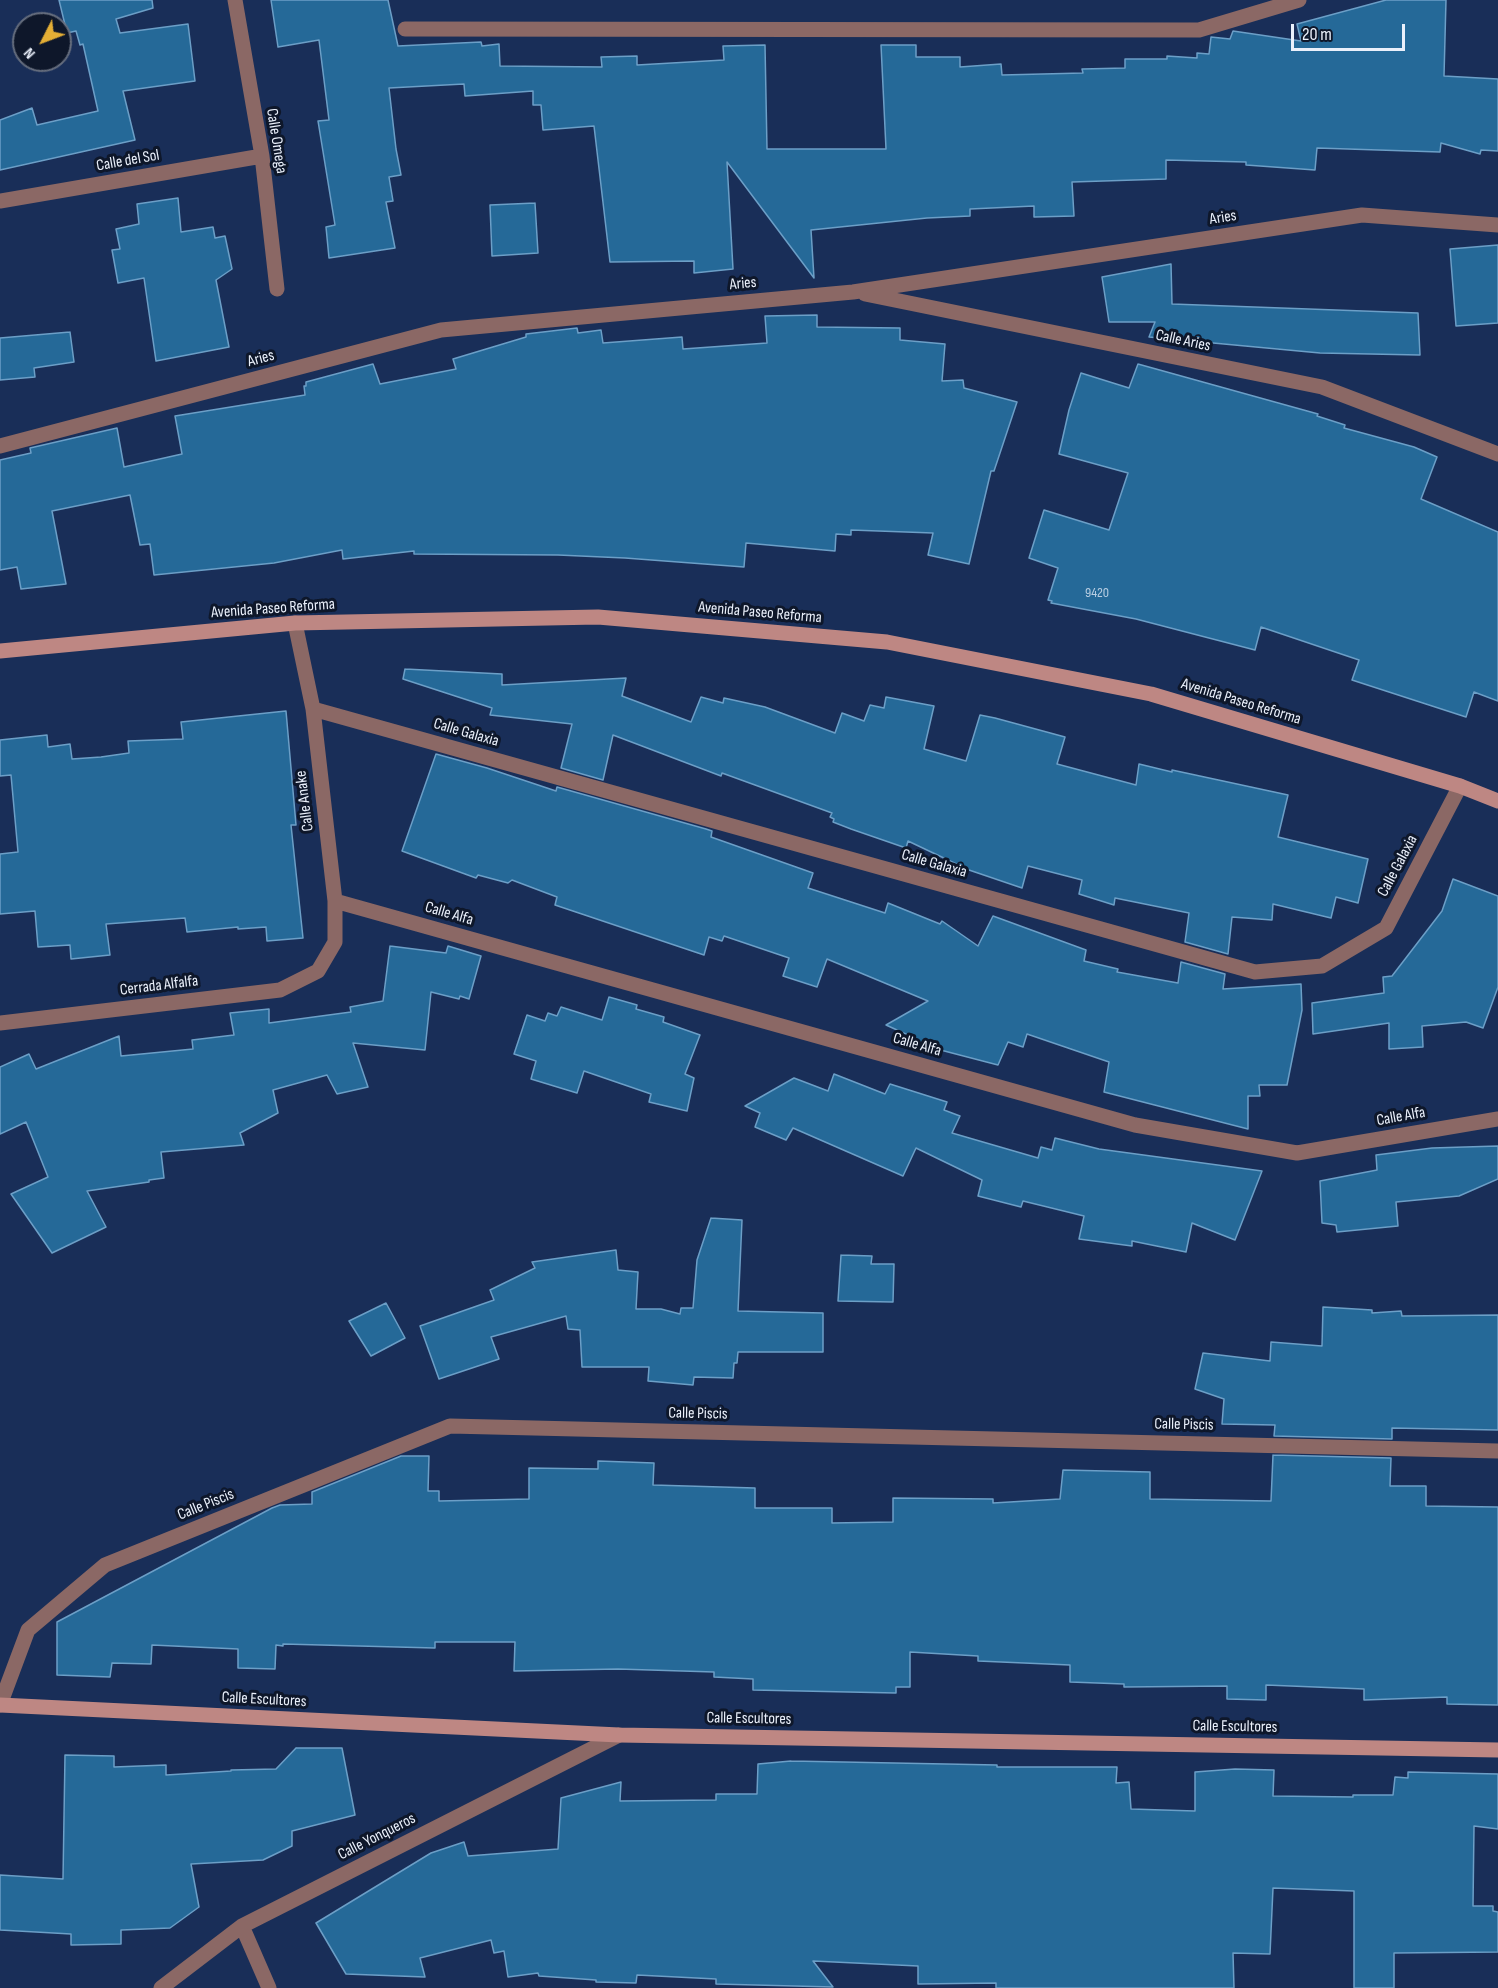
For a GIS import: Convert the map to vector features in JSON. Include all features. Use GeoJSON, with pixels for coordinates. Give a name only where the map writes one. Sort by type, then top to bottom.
{"type":"FeatureCollection","features":[{"type":"Feature","properties":{"kind":"main road","name":"Avenida Paseo Reforma"},"geometry":{"type":"LineString","coordinates":[[0,651],[295,623],[598,617],[887,642],[1151,694],[1461,786],[1498,801]]}},
{"type":"Feature","properties":{"kind":"main road","name":"Calle Escultores"},"geometry":{"type":"LineString","coordinates":[[0,1705],[619,1735],[1498,1750]]}},
{"type":"Feature","properties":{"kind":"street","name":"Calle Omega"},"geometry":{"type":"LineString","coordinates":[[235,0],[262,156],[277,288]]}},
{"type":"Feature","properties":{"kind":"street"},"geometry":{"type":"LineString","coordinates":[[405,29],[1200,30],[1299,0]]}},
{"type":"Feature","properties":{"kind":"street","name":"Calle del Sol"},"geometry":{"type":"LineString","coordinates":[[0,201],[262,156]]}},
{"type":"Feature","properties":{"kind":"street","name":"Aries"},"geometry":{"type":"LineString","coordinates":[[0,446],[441,330],[853,292],[1362,215],[1498,225]]}},
{"type":"Feature","properties":{"kind":"street","name":"Calle Aries"},"geometry":{"type":"LineString","coordinates":[[853,292],[1322,387],[1498,454]]}},
{"type":"Feature","properties":{"kind":"street","name":"Calle Anake"},"geometry":{"type":"LineString","coordinates":[[295,623],[313,709],[336,901],[335,942],[318,971]]}},
{"type":"Feature","properties":{"kind":"street","name":"Calle Galaxia"},"geometry":{"type":"LineString","coordinates":[[313,709],[1255,972],[1322,966],[1386,928],[1461,786]]}},
{"type":"Feature","properties":{"kind":"street","name":"Calle Alfa"},"geometry":{"type":"LineString","coordinates":[[336,901],[1135,1125],[1297,1153],[1498,1119]]}},
{"type":"Feature","properties":{"kind":"street","name":"Cerrada Alfalfa"},"geometry":{"type":"LineString","coordinates":[[0,1023],[280,990],[318,971]]}},
{"type":"Feature","properties":{"kind":"street","name":"Calle Piscis"},"geometry":{"type":"LineString","coordinates":[[0,1705],[28,1630],[105,1565],[450,1426],[1498,1451]]}},
{"type":"Feature","properties":{"kind":"street","name":"Calle Yonqueros"},"geometry":{"type":"LineString","coordinates":[[161,1988],[242,1926],[619,1735]]}},
{"type":"Feature","properties":{"kind":"street"},"geometry":{"type":"LineString","coordinates":[[242,1926],[269,1988]]}},
{"type":"Feature","properties":{"kind":"building"},"geometry":{"type":"Polygon","coordinates":[[[59,0],[152,0],[153,8],[116,19],[120,33],[188,24],[195,81],[123,91],[135,140],[0,170],[0,120],[32,108],[37,125],[98,111],[83,44],[80,45],[76,31],[72,32],[72,12],[62,12],[59,0]]]}},
{"type":"Feature","properties":{"kind":"building"},"geometry":{"type":"Polygon","coordinates":[[[271,0],[388,0],[398,46],[481,42],[482,46],[499,44],[500,66],[602,67],[601,57],[637,56],[637,65],[724,60],[723,46],[765,45],[767,149],[886,149],[881,45],[916,45],[916,57],[960,57],[960,67],[1001,64],[1002,75],[1083,73],[1082,69],[1125,68],[1125,59],[1167,59],[1167,56],[1197,58],[1197,53],[1209,54],[1211,37],[1230,39],[1233,31],[1301,41],[1297,24],[1386,0],[1446,0],[1444,76],[1498,79],[1498,151],[1481,150],[1480,154],[1441,143],[1440,152],[1317,148],[1315,170],[1246,165],[1246,162],[1166,160],[1166,179],[1072,182],[1074,216],[1034,217],[1034,206],[970,209],[970,216],[811,230],[814,278],[727,162],[733,269],[694,273],[694,261],[610,262],[594,126],[543,130],[541,105],[533,105],[533,91],[465,96],[464,84],[389,88],[401,175],[389,177],[393,201],[386,202],[395,248],[329,258],[326,227],[335,225],[318,121],[329,120],[319,40],[278,47],[271,0]]]}},
{"type":"Feature","properties":{"kind":"building"},"geometry":{"type":"Polygon","coordinates":[[[178,198],[181,232],[213,227],[215,238],[225,236],[232,269],[216,280],[229,347],[156,361],[144,278],[118,283],[112,250],[120,249],[116,229],[139,224],[137,204],[178,198]]]}},
{"type":"Feature","properties":{"kind":"building"},"geometry":{"type":"Polygon","coordinates":[[[535,203],[538,253],[492,256],[490,205],[535,203]]]}},
{"type":"Feature","properties":{"kind":"building"},"geometry":{"type":"Polygon","coordinates":[[[1498,245],[1498,323],[1456,326],[1450,249],[1498,245]]]}},
{"type":"Feature","properties":{"kind":"building"},"geometry":{"type":"Polygon","coordinates":[[[1171,264],[1172,304],[1418,313],[1420,355],[1320,353],[1149,337],[1155,322],[1109,322],[1102,277],[1171,264]]]}},
{"type":"Feature","properties":{"kind":"building"},"geometry":{"type":"Polygon","coordinates":[[[817,315],[817,327],[900,328],[900,340],[945,344],[942,381],[963,380],[964,388],[1017,402],[994,471],[991,471],[969,564],[928,555],[933,533],[851,530],[851,535],[836,534],[835,551],[746,543],[744,567],[625,558],[414,554],[414,551],[343,559],[342,550],[274,563],[154,575],[150,544],[140,545],[130,495],[52,511],[66,584],[21,589],[17,567],[0,570],[0,460],[31,453],[30,448],[117,428],[124,467],[182,454],[175,416],[305,395],[306,382],[373,364],[380,384],[456,369],[453,359],[526,337],[526,334],[577,328],[578,333],[601,330],[603,343],[682,337],[683,349],[767,343],[765,316],[817,315]]]}},
{"type":"Feature","properties":{"kind":"building"},"geometry":{"type":"Polygon","coordinates":[[[70,332],[74,362],[34,368],[35,377],[0,380],[0,338],[70,332]]]}},
{"type":"Feature","properties":{"kind":"building"},"geometry":{"type":"Polygon","coordinates":[[[1138,364],[1318,414],[1317,416],[1345,425],[1344,428],[1414,447],[1437,457],[1421,499],[1498,532],[1498,701],[1474,692],[1466,717],[1352,680],[1359,660],[1261,627],[1255,650],[1136,619],[1051,603],[1052,601],[1048,600],[1058,568],[1029,558],[1044,510],[1109,530],[1128,473],[1059,454],[1069,410],[1081,373],[1129,388],[1138,364]]]}},
{"type":"Feature","properties":{"kind":"building"},"geometry":{"type":"Polygon","coordinates":[[[405,669],[502,674],[502,685],[626,678],[622,696],[691,722],[701,697],[723,703],[724,698],[765,707],[835,733],[842,713],[864,721],[870,705],[884,708],[886,697],[934,706],[924,749],[966,761],[980,715],[1065,737],[1057,764],[1136,785],[1139,764],[1288,795],[1278,837],[1368,859],[1358,903],[1336,897],[1331,918],[1273,904],[1272,920],[1232,917],[1228,954],[1185,942],[1189,913],[1115,898],[1114,905],[1079,894],[1082,880],[1028,866],[1022,888],[969,870],[908,841],[906,848],[851,829],[833,822],[834,819],[830,817],[832,813],[722,773],[721,776],[613,735],[603,780],[561,768],[572,724],[490,715],[492,708],[403,679],[405,669]]]}},
{"type":"Feature","properties":{"kind":"building"},"geometry":{"type":"Polygon","coordinates":[[[286,711],[296,825],[291,825],[303,938],[267,941],[266,927],[187,932],[185,918],[106,924],[110,955],[71,959],[70,945],[38,947],[35,911],[0,914],[0,854],[18,852],[11,775],[0,776],[0,740],[47,735],[48,747],[70,744],[72,759],[101,757],[129,753],[128,741],[183,739],[181,722],[286,711]]]}},
{"type":"Feature","properties":{"kind":"building"},"geometry":{"type":"Polygon","coordinates":[[[436,754],[556,791],[557,787],[712,831],[711,837],[813,873],[808,888],[885,913],[888,903],[940,924],[942,921],[978,946],[993,916],[1086,950],[1084,961],[1118,969],[1117,972],[1178,983],[1181,962],[1225,974],[1223,989],[1301,984],[1302,1010],[1287,1085],[1259,1085],[1260,1096],[1248,1096],[1248,1129],[1104,1092],[1109,1062],[1027,1034],[1023,1047],[1008,1042],[998,1065],[906,1041],[908,1035],[886,1025],[928,1001],[827,959],[817,987],[783,976],[789,958],[724,936],[722,941],[709,937],[704,955],[555,905],[557,897],[512,880],[508,883],[478,875],[476,878],[402,851],[436,754]]]}},
{"type":"Feature","properties":{"kind":"building"},"geometry":{"type":"Polygon","coordinates":[[[1453,879],[1498,896],[1498,987],[1483,1028],[1466,1022],[1422,1026],[1423,1047],[1389,1049],[1389,1023],[1313,1034],[1312,1003],[1384,993],[1383,977],[1392,976],[1442,911],[1453,879]]]}},
{"type":"Feature","properties":{"kind":"building"},"geometry":{"type":"Polygon","coordinates":[[[390,946],[446,953],[448,946],[481,956],[469,999],[460,996],[459,999],[431,992],[425,1050],[353,1043],[368,1087],[337,1094],[327,1075],[273,1090],[278,1113],[240,1133],[244,1145],[161,1152],[164,1178],[87,1191],[106,1227],[52,1253],[11,1194],[48,1177],[26,1122],[0,1134],[0,1067],[29,1054],[36,1069],[119,1036],[121,1056],[193,1049],[192,1040],[234,1035],[230,1013],[269,1009],[269,1023],[351,1012],[350,1007],[383,1001],[390,946]]]}},
{"type":"Feature","properties":{"kind":"building"},"geometry":{"type":"Polygon","coordinates":[[[609,997],[637,1005],[636,1009],[664,1017],[663,1022],[700,1035],[685,1074],[694,1078],[687,1111],[649,1102],[651,1094],[584,1071],[577,1093],[531,1079],[536,1061],[514,1054],[527,1015],[545,1021],[548,1013],[557,1016],[561,1007],[602,1020],[609,997]]]}},
{"type":"Feature","properties":{"kind":"building"},"geometry":{"type":"Polygon","coordinates":[[[834,1074],[885,1094],[890,1084],[947,1102],[944,1110],[960,1116],[952,1133],[1038,1158],[1041,1147],[1052,1150],[1055,1138],[1099,1149],[1262,1171],[1235,1240],[1192,1223],[1186,1252],[1132,1241],[1132,1246],[1079,1239],[1084,1216],[1023,1201],[1021,1207],[978,1196],[982,1180],[916,1148],[903,1176],[793,1128],[786,1140],[755,1127],[760,1113],[745,1106],[794,1078],[828,1091],[834,1074]]]}},
{"type":"Feature","properties":{"kind":"building"},"geometry":{"type":"Polygon","coordinates":[[[1498,1146],[1498,1179],[1459,1196],[1396,1202],[1398,1226],[1337,1232],[1336,1225],[1322,1223],[1320,1181],[1377,1170],[1376,1155],[1432,1148],[1498,1146]]]}},
{"type":"Feature","properties":{"kind":"building"},"geometry":{"type":"Polygon","coordinates":[[[711,1218],[742,1220],[738,1311],[823,1313],[823,1352],[738,1352],[737,1363],[734,1363],[733,1378],[694,1377],[693,1385],[648,1381],[649,1367],[582,1367],[580,1330],[568,1329],[566,1316],[491,1337],[499,1359],[439,1379],[420,1326],[494,1300],[490,1290],[535,1268],[532,1262],[616,1250],[618,1270],[638,1272],[636,1309],[661,1309],[680,1314],[681,1308],[693,1308],[697,1260],[711,1218]]]}},
{"type":"Feature","properties":{"kind":"building"},"geometry":{"type":"Polygon","coordinates":[[[841,1255],[872,1256],[871,1264],[894,1264],[893,1302],[838,1301],[841,1255]]]}},
{"type":"Feature","properties":{"kind":"building"},"geometry":{"type":"Polygon","coordinates":[[[386,1303],[405,1338],[371,1356],[349,1321],[386,1303]]]}},
{"type":"Feature","properties":{"kind":"building"},"geometry":{"type":"Polygon","coordinates":[[[1323,1307],[1372,1310],[1372,1313],[1401,1311],[1402,1316],[1498,1315],[1498,1430],[1392,1428],[1392,1439],[1274,1436],[1275,1425],[1222,1424],[1224,1399],[1195,1389],[1203,1353],[1270,1361],[1271,1342],[1322,1346],[1323,1307]]]}},
{"type":"Feature","properties":{"kind":"building"},"geometry":{"type":"Polygon","coordinates":[[[1273,1455],[1391,1458],[1390,1486],[1426,1486],[1426,1506],[1498,1507],[1498,1705],[1447,1704],[1447,1697],[1364,1700],[1364,1689],[1266,1685],[1266,1700],[1227,1699],[1227,1686],[1124,1687],[1124,1684],[1070,1682],[1070,1665],[978,1661],[978,1656],[910,1652],[910,1687],[896,1687],[896,1693],[753,1690],[753,1679],[714,1677],[714,1672],[618,1669],[514,1671],[515,1642],[435,1642],[435,1648],[283,1644],[283,1646],[276,1645],[275,1669],[238,1668],[238,1649],[152,1645],[151,1664],[112,1663],[110,1677],[57,1675],[57,1622],[272,1508],[280,1505],[312,1504],[312,1492],[401,1456],[429,1456],[428,1491],[439,1491],[439,1501],[529,1499],[529,1468],[598,1469],[598,1461],[654,1463],[653,1485],[755,1488],[755,1508],[832,1508],[832,1523],[893,1522],[893,1498],[993,1499],[993,1503],[1060,1499],[1063,1470],[1150,1472],[1150,1499],[1271,1501],[1273,1455]]]}},
{"type":"Feature","properties":{"kind":"building"},"geometry":{"type":"Polygon","coordinates":[[[296,1748],[342,1748],[355,1815],[292,1831],[292,1846],[263,1860],[191,1864],[199,1907],[170,1928],[121,1930],[121,1944],[71,1945],[71,1934],[0,1930],[0,1875],[63,1879],[65,1755],[114,1756],[114,1767],[166,1765],[166,1775],[276,1769],[296,1748]]]}},
{"type":"Feature","properties":{"kind":"building"},"geometry":{"type":"Polygon","coordinates":[[[791,1761],[997,1765],[997,1767],[1117,1767],[1116,1783],[1129,1782],[1131,1809],[1195,1811],[1195,1772],[1235,1769],[1274,1770],[1273,1796],[1353,1797],[1353,1795],[1393,1795],[1395,1777],[1408,1778],[1408,1772],[1498,1774],[1498,1829],[1474,1826],[1473,1906],[1493,1906],[1493,1911],[1498,1912],[1498,1952],[1394,1953],[1394,1988],[1354,1988],[1354,1891],[1273,1888],[1270,1954],[1233,1953],[1234,1988],[996,1988],[996,1983],[918,1984],[918,1966],[813,1961],[833,1987],[716,1984],[716,1979],[637,1975],[636,1983],[596,1982],[596,1980],[539,1976],[538,1973],[508,1977],[504,1951],[494,1953],[491,1940],[420,1958],[425,1977],[346,1974],[316,1923],[431,1853],[464,1842],[468,1856],[558,1849],[561,1798],[621,1782],[620,1801],[716,1800],[716,1794],[757,1794],[758,1764],[791,1761]]]}}]}
